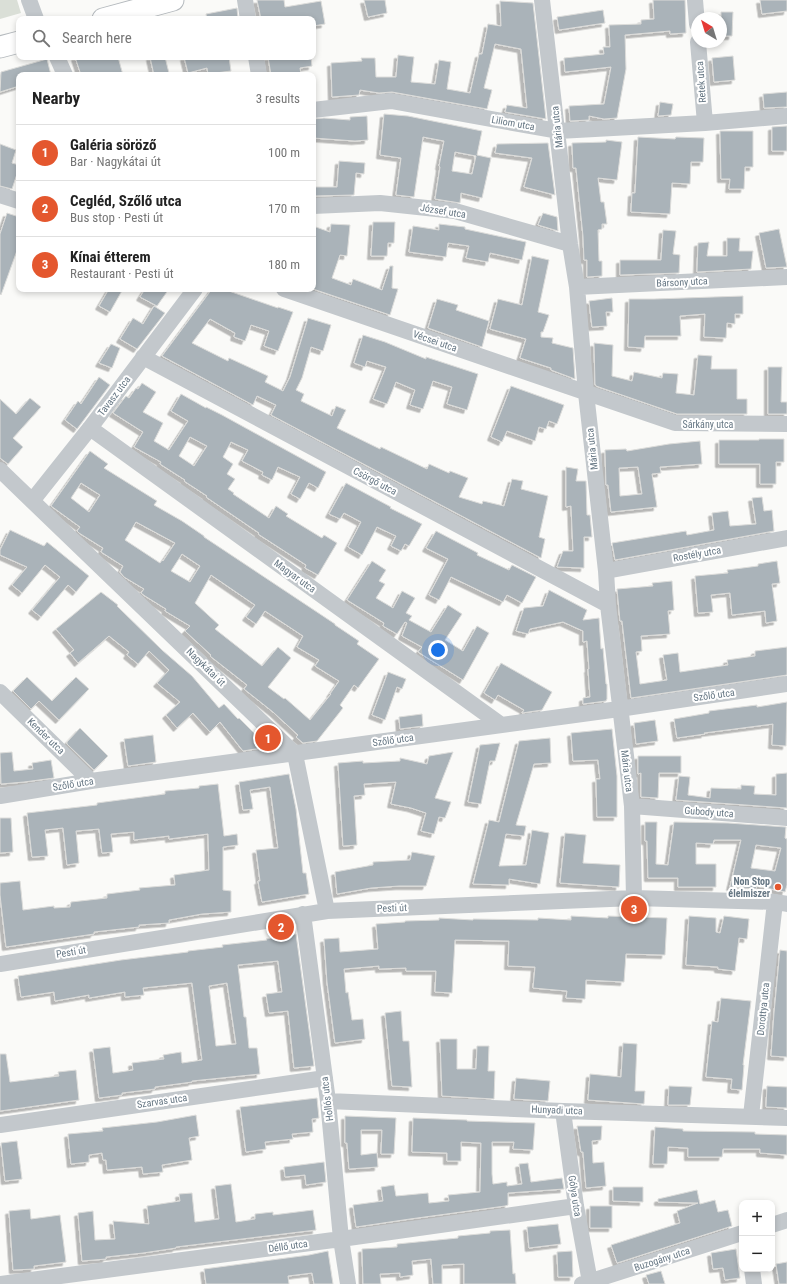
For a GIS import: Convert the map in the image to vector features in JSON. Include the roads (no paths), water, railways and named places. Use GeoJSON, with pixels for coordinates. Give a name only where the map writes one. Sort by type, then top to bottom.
{"type":"FeatureCollection","features":[{"type":"Feature","properties":{"kind":"main road"},"geometry":{"type":"LineString","coordinates":[[114,16],[173,0]]}},
{"type":"Feature","properties":{"kind":"main road"},"geometry":{"type":"LineString","coordinates":[[0,47],[16,43]]}},
{"type":"Feature","properties":{"kind":"street"},"geometry":{"type":"LineString","coordinates":[[29,0],[35,16]]}},
{"type":"Feature","properties":{"kind":"street"},"geometry":{"type":"LineString","coordinates":[[245,0],[248,16]]}},
{"type":"Feature","properties":{"kind":"street","name":"Mária utca"},"geometry":{"type":"LineString","coordinates":[[542,0],[570,244],[577,287],[586,393],[606,571],[608,605],[632,806],[634,898]]}},
{"type":"Feature","properties":{"kind":"street"},"geometry":{"type":"LineString","coordinates":[[695,0],[696,12]]}},
{"type":"Feature","properties":{"kind":"street","name":"Retek utca"},"geometry":{"type":"LineString","coordinates":[[698,48],[704,123]]}},
{"type":"Feature","properties":{"kind":"street"},"geometry":{"type":"LineString","coordinates":[[58,60],[64,72]]}},
{"type":"Feature","properties":{"kind":"street"},"geometry":{"type":"LineString","coordinates":[[256,60],[258,72]]}},
{"type":"Feature","properties":{"kind":"street","name":"Liliom utca"},"geometry":{"type":"LineString","coordinates":[[316,110],[392,101],[558,131],[704,123],[787,116]]}},
{"type":"Feature","properties":{"kind":"street"},"geometry":{"type":"LineString","coordinates":[[0,195],[16,200]]}},
{"type":"Feature","properties":{"kind":"street","name":"József utca"},"geometry":{"type":"LineString","coordinates":[[316,206],[380,203],[455,211],[570,244]]}},
{"type":"Feature","properties":{"kind":"street","name":"Bársony utca"},"geometry":{"type":"LineString","coordinates":[[577,287],[787,277]]}},
{"type":"Feature","properties":{"kind":"street","name":"Tavasz utca"},"geometry":{"type":"LineString","coordinates":[[32,501],[90,428],[193,292]]}},
{"type":"Feature","properties":{"kind":"street","name":"Vécsei utca"},"geometry":{"type":"LineString","coordinates":[[293,292],[586,393]]}},
{"type":"Feature","properties":{"kind":"street","name":"Csörgő utca"},"geometry":{"type":"LineString","coordinates":[[143,357],[608,605]]}},
{"type":"Feature","properties":{"kind":"street","name":"Sárkány utca"},"geometry":{"type":"LineString","coordinates":[[586,393],[675,424],[787,424]]}},
{"type":"Feature","properties":{"kind":"street","name":"Magyar utca"},"geometry":{"type":"LineString","coordinates":[[90,428],[500,724]]}},
{"type":"Feature","properties":{"kind":"street","name":"Nagykátai út"},"geometry":{"type":"LineString","coordinates":[[0,470],[295,754]]}},
{"type":"Feature","properties":{"kind":"street","name":"Rostély utca"},"geometry":{"type":"LineString","coordinates":[[606,571],[787,538]]}},
{"type":"Feature","properties":{"kind":"street","name":"Szőlő utca"},"geometry":{"type":"LineString","coordinates":[[0,796],[91,781],[295,754],[500,724],[620,709],[787,684]]}},
{"type":"Feature","properties":{"kind":"street","name":"Kender utca"},"geometry":{"type":"LineString","coordinates":[[0,692],[91,781]]}},
{"type":"Feature","properties":{"kind":"street"},"geometry":{"type":"LineString","coordinates":[[295,754],[327,911]]}},
{"type":"Feature","properties":{"kind":"street","name":"Gubody utca"},"geometry":{"type":"LineString","coordinates":[[632,806],[787,818]]}},
{"type":"Feature","properties":{"kind":"street","name":"Pesti út"},"geometry":{"type":"LineString","coordinates":[[0,964],[327,911],[634,898],[782,903]]}},
{"type":"Feature","properties":{"kind":"street","name":"Dorottya utca"},"geometry":{"type":"LineString","coordinates":[[751,1116],[774,911],[782,903]]}},
{"type":"Feature","properties":{"kind":"street","name":"Hollós utca"},"geometry":{"type":"LineString","coordinates":[[303,914],[328,1101],[341,1238],[348,1284]]}},
{"type":"Feature","properties":{"kind":"street","name":"Szarvas utca"},"geometry":{"type":"LineString","coordinates":[[0,1125],[325,1078]]}},
{"type":"Feature","properties":{"kind":"street","name":"Hunyadi utca"},"geometry":{"type":"LineString","coordinates":[[328,1101],[562,1111],[787,1118]]}},
{"type":"Feature","properties":{"kind":"street","name":"Gólya utca"},"geometry":{"type":"LineString","coordinates":[[562,1111],[586,1283]]}},
{"type":"Feature","properties":{"kind":"street","name":"Déllő utca"},"geometry":{"type":"LineString","coordinates":[[0,1284],[576,1206]]}},
{"type":"Feature","properties":{"kind":"street"},"geometry":{"type":"LineString","coordinates":[[775,1224],[787,1220]]}},
{"type":"Feature","properties":{"kind":"street","name":"Buzogány utca"},"geometry":{"type":"LineString","coordinates":[[586,1283],[739,1234]]}},
{"type":"Feature","properties":{"kind":"street"},"geometry":{"type":"LineString","coordinates":[[752,1272],[754,1284]]}},
{"type":"Feature","properties":{"kind":"place","name":"Galéria söröző"},"geometry":{"type":"Point","coordinates":[268,738]}},
{"type":"Feature","properties":{"kind":"place","name":"Non Stop élelmiszer"},"geometry":{"type":"Point","coordinates":[778,887]}},
{"type":"Feature","properties":{"kind":"place","name":"Kínai étterem"},"geometry":{"type":"Point","coordinates":[634,909]}},
{"type":"Feature","properties":{"kind":"place","name":"Cegléd, Szőlő utca"},"geometry":{"type":"Point","coordinates":[281,927]}}]}
